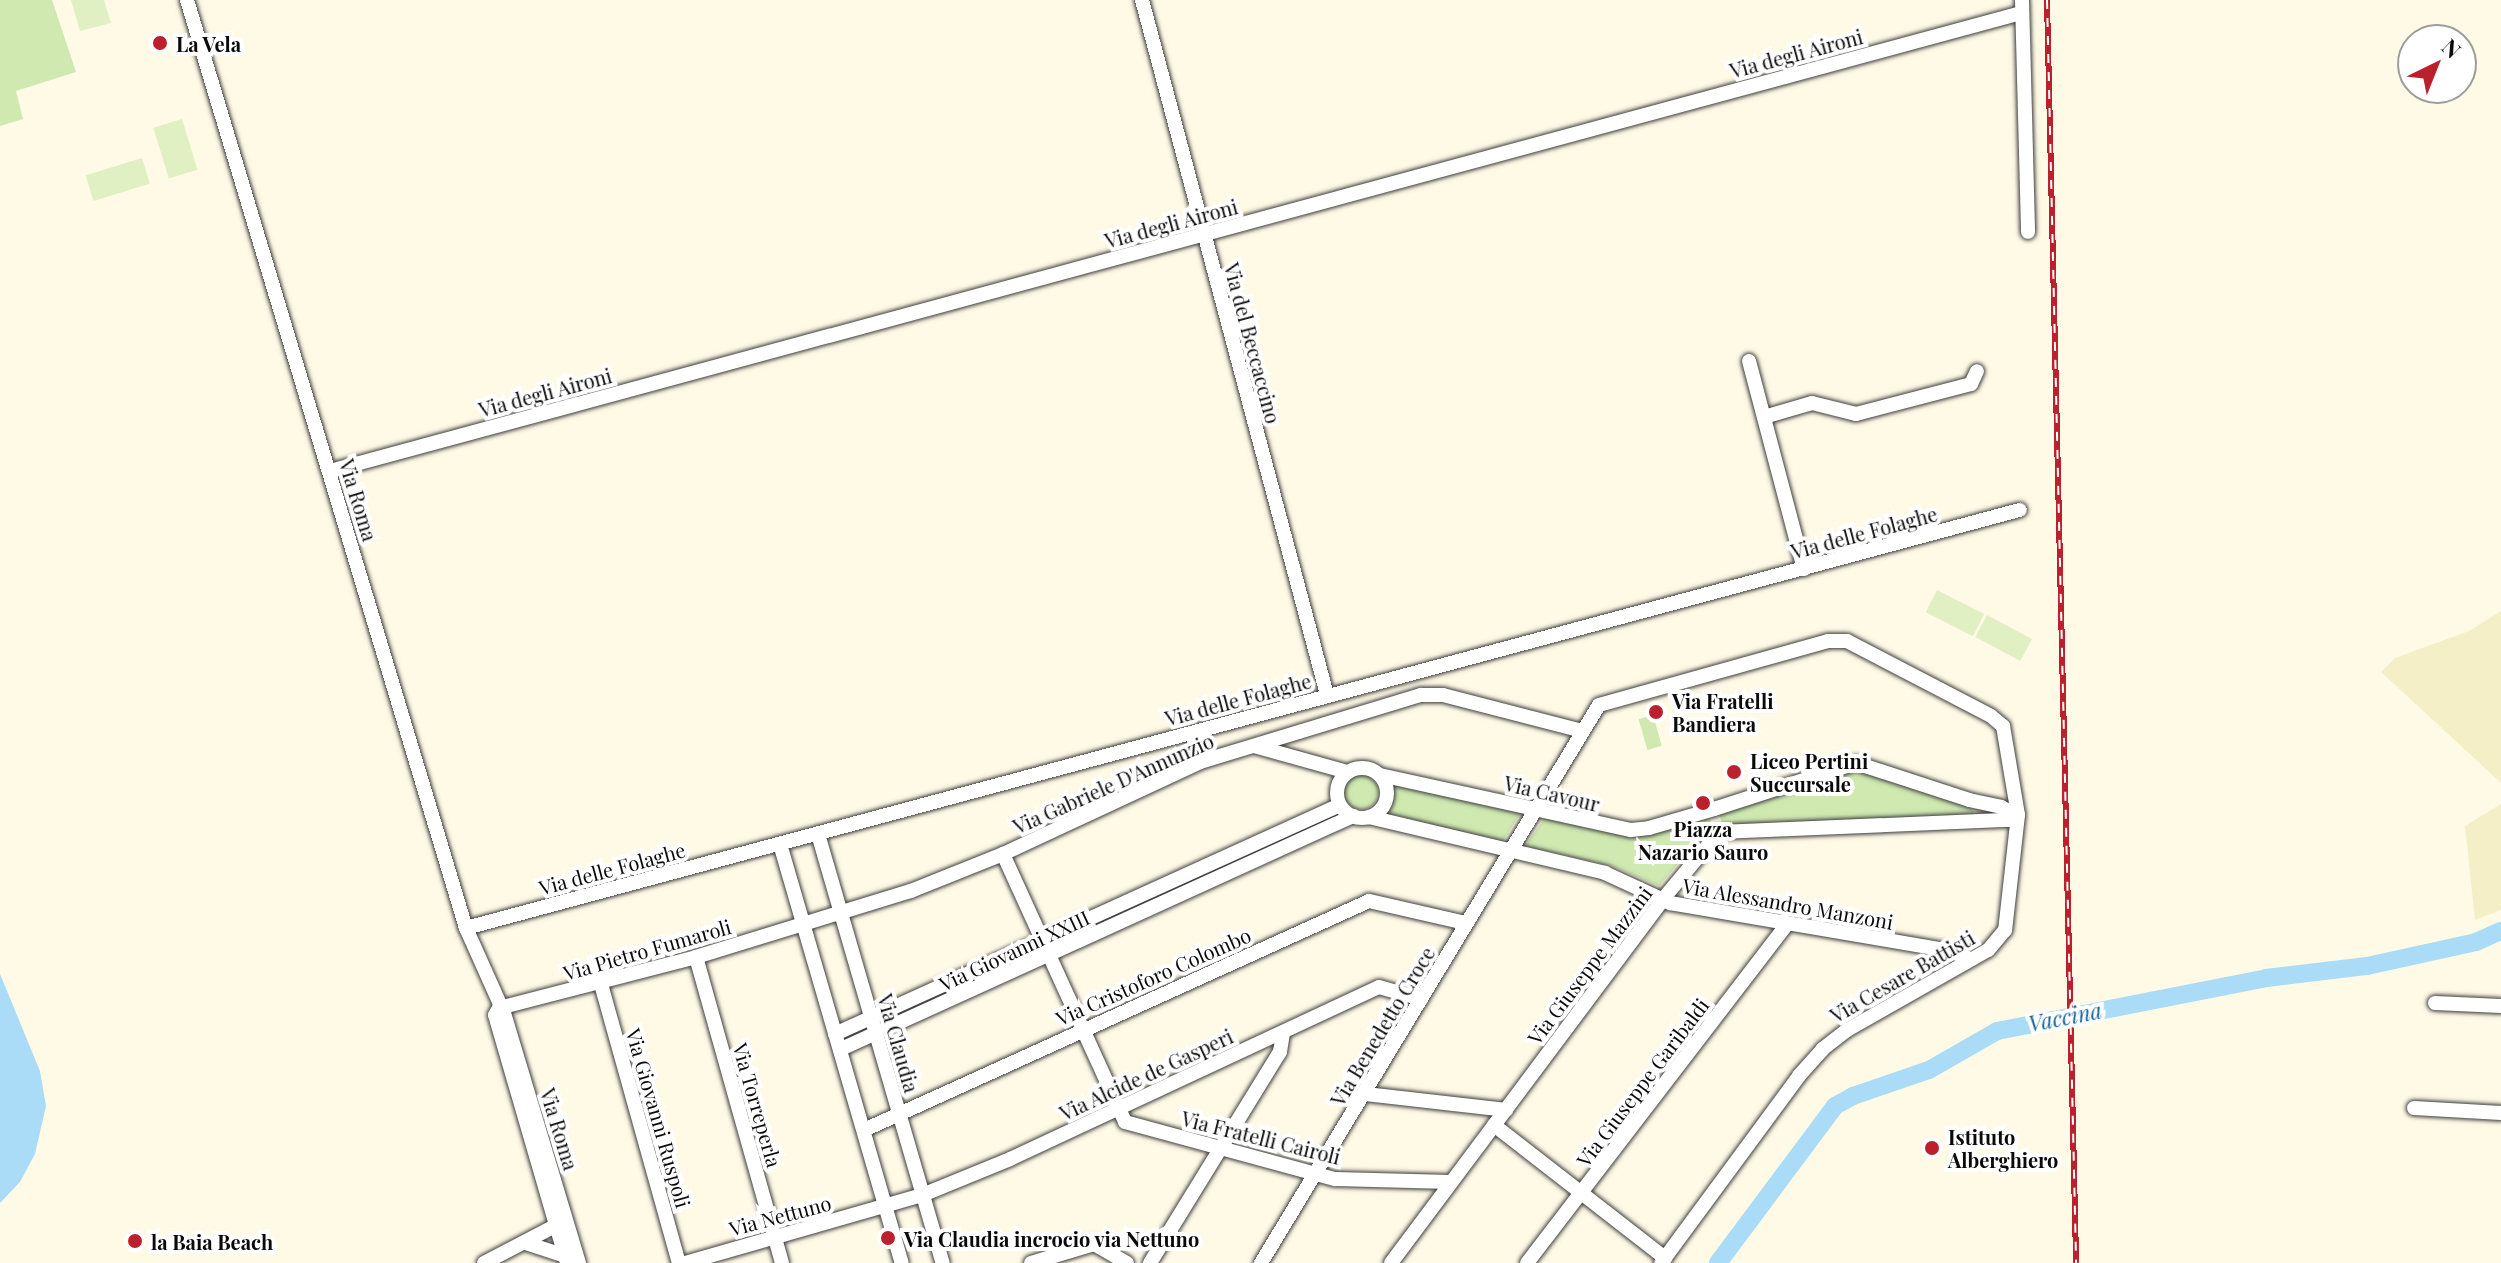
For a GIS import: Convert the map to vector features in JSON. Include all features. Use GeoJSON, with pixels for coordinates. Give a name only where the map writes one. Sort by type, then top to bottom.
{"type":"FeatureCollection","features":[{"type":"Feature","properties":{"kind":"street"},"geometry":{"type":"LineString","coordinates":[[188,2],[205,0]]}},
{"type":"Feature","properties":{"kind":"street","name":"Via del Beccaccino"},"geometry":{"type":"LineString","coordinates":[[1142,0],[1327,695]]}},
{"type":"Feature","properties":{"kind":"street","name":"Via Roma"},"geometry":{"type":"LineString","coordinates":[[188,2],[466,928],[499,1008],[495,1015],[562,1222],[579,1263]]}},
{"type":"Feature","properties":{"kind":"street"},"geometry":{"type":"LineString","coordinates":[[2022,6],[2028,232]]}},
{"type":"Feature","properties":{"kind":"street","name":"Via degli Aironi"},"geometry":{"type":"LineString","coordinates":[[330,471],[1203,235],[2022,6]]}},
{"type":"Feature","properties":{"kind":"street"},"geometry":{"type":"LineString","coordinates":[[1749,361],[1804,569]]}},
{"type":"Feature","properties":{"kind":"street"},"geometry":{"type":"LineString","coordinates":[[1764,417],[1812,403],[1856,414],[1971,384],[1977,371]]}},
{"type":"Feature","properties":{"kind":"street","name":"Via delle Folaghe"},"geometry":{"type":"LineString","coordinates":[[466,928],[2020,510]]}},
{"type":"Feature","properties":{"kind":"street"},"geometry":{"type":"LineString","coordinates":[[1537,809],[1596,708],[1607,700],[1841,640],[1999,722],[2007,739],[2018,815],[2009,820],[1719,832],[1714,809]]}},
{"type":"Feature","properties":{"kind":"street","name":"Via Gabriele D'Annunzio"},"geometry":{"type":"LineString","coordinates":[[805,924],[840,910],[911,891],[1003,854],[1200,762],[1430,694],[1582,731]]}},
{"type":"Feature","properties":{"kind":"street"},"geometry":{"type":"LineString","coordinates":[[1192,733],[1200,762]]}},
{"type":"Feature","properties":{"kind":"street"},"geometry":{"type":"LineString","coordinates":[[1253,746],[1347,772],[1360,767],[1380,775],[1387,790],[1383,807],[1369,817],[1353,816],[1340,805],[1337,791],[1347,772]]}},
{"type":"Feature","properties":{"kind":"street","name":"Via Cavour"},"geometry":{"type":"LineString","coordinates":[[1380,775],[1631,830],[1714,809],[1856,763],[2018,815]]}},
{"type":"Feature","properties":{"kind":"street","name":"Via Giovanni XXIII"},"geometry":{"type":"LineString","coordinates":[[835,1034],[872,1020],[1340,805]]}},
{"type":"Feature","properties":{"kind":"street","name":"Via Benedetto Croce"},"geometry":{"type":"LineString","coordinates":[[1261,1263],[1537,809]]}},
{"type":"Feature","properties":{"kind":"street","name":"Via Cesare Battisti"},"geometry":{"type":"LineString","coordinates":[[1663,1260],[1799,1076],[1823,1049],[1847,1030],[1997,943],[2005,930],[2018,815]]}},
{"type":"Feature","properties":{"kind":"street","name":"Via Giovanni XXIII"},"geometry":{"type":"LineString","coordinates":[[841,1049],[876,1036],[1353,816]]}},
{"type":"Feature","properties":{"kind":"street","name":"Via Alessandro Manzoni"},"geometry":{"type":"LineString","coordinates":[[1369,817],[1615,876],[1663,899],[1787,924],[1946,950],[1971,959]]}},
{"type":"Feature","properties":{"kind":"street","name":"Via Giuseppe Mazzini"},"geometry":{"type":"LineString","coordinates":[[1391,1263],[1663,899],[1719,832]]}},
{"type":"Feature","properties":{"kind":"street","name":"Via Claudia"},"geometry":{"type":"LineString","coordinates":[[818,834],[943,1263]]}},
{"type":"Feature","properties":{"kind":"street"},"geometry":{"type":"LineString","coordinates":[[780,844],[902,1263]]}},
{"type":"Feature","properties":{"kind":"street"},"geometry":{"type":"LineString","coordinates":[[1003,854],[1119,1109]]}},
{"type":"Feature","properties":{"kind":"street"},"geometry":{"type":"LineString","coordinates":[[1196,870],[1203,885]]}},
{"type":"Feature","properties":{"kind":"street","name":"Via Cristoforo Colombo"},"geometry":{"type":"LineString","coordinates":[[864,1130],[1369,901],[1465,923]]}},
{"type":"Feature","properties":{"kind":"street","name":"Via Pietro Fumaroli"},"geometry":{"type":"LineString","coordinates":[[499,1008],[601,984],[805,924]]}},
{"type":"Feature","properties":{"kind":"street","name":"Via Giuseppe Garibaldi"},"geometry":{"type":"LineString","coordinates":[[1527,1263],[1787,924]]}},
{"type":"Feature","properties":{"kind":"street","name":"Via Torreperla"},"geometry":{"type":"LineString","coordinates":[[696,957],[782,1263]]}},
{"type":"Feature","properties":{"kind":"street","name":"Via Giovanni Ruspoli"},"geometry":{"type":"LineString","coordinates":[[601,984],[679,1263]]}},
{"type":"Feature","properties":{"kind":"street","name":"Via Alcide de Gasperi"},"geometry":{"type":"LineString","coordinates":[[886,1207],[922,1195],[1119,1109],[1379,987],[1421,999]]}},
{"type":"Feature","properties":{"kind":"street"},"geometry":{"type":"LineString","coordinates":[[2435,1003],[2501,1006]]}},
{"type":"Feature","properties":{"kind":"street"},"geometry":{"type":"LineString","coordinates":[[1150,1263],[1280,1052],[1283,1033]]}},
{"type":"Feature","properties":{"kind":"street"},"geometry":{"type":"LineString","coordinates":[[1366,1094],[1506,1110]]}},
{"type":"Feature","properties":{"kind":"street"},"geometry":{"type":"LineString","coordinates":[[2414,1108],[2501,1113]]}},
{"type":"Feature","properties":{"kind":"street","name":"Via Fratelli Cairoli"},"geometry":{"type":"LineString","coordinates":[[1119,1109],[1125,1122],[1135,1126],[1335,1179],[1451,1182]]}},
{"type":"Feature","properties":{"kind":"street"},"geometry":{"type":"LineString","coordinates":[[1494,1125],[1583,1193],[1663,1260]]}},
{"type":"Feature","properties":{"kind":"street","name":"Via Nettuno"},"geometry":{"type":"LineString","coordinates":[[685,1263],[886,1207]]}},
{"type":"Feature","properties":{"kind":"street"},"geometry":{"type":"LineString","coordinates":[[484,1263],[562,1222]]}},
{"type":"Feature","properties":{"kind":"street","name":"Via Roma"},"geometry":{"type":"LineString","coordinates":[[562,1222],[566,1259]]}},
{"type":"Feature","properties":{"kind":"street"},"geometry":{"type":"LineString","coordinates":[[526,1243],[566,1259]]}},
{"type":"Feature","properties":{"kind":"street"},"geometry":{"type":"LineString","coordinates":[[1031,1263],[1094,1244],[1127,1263]]}},
{"type":"Feature","properties":{"kind":"shaded area"},"geometry":{"type":"Polygon","coordinates":[[[2501,611],[2501,783],[2381,672],[2395,658],[2469,631],[2501,611]]]}},
{"type":"Feature","properties":{"kind":"shaded area"},"geometry":{"type":"Polygon","coordinates":[[[2501,804],[2501,910],[2475,920],[2465,826],[2501,804]]]}},
{"type":"Feature","properties":{"kind":"green space"},"geometry":{"type":"Polygon","coordinates":[[[0,0],[52,0],[76,72],[16,91],[23,119],[0,126],[0,0]]]}},
{"type":"Feature","properties":{"kind":"green space"},"geometry":{"type":"Polygon","coordinates":[[[71,0],[104,0],[111,23],[80,31],[71,0]]]}},
{"type":"Feature","properties":{"kind":"green space"},"geometry":{"type":"Polygon","coordinates":[[[182,119],[197,170],[169,178],[153,128],[182,119]]]}},
{"type":"Feature","properties":{"kind":"green space"},"geometry":{"type":"Polygon","coordinates":[[[142,158],[150,184],[93,201],[86,175],[142,158]]]}},
{"type":"Feature","properties":{"kind":"green space"},"geometry":{"type":"Polygon","coordinates":[[[1937,590],[1984,614],[1973,636],[1926,612],[1937,590]]]}},
{"type":"Feature","properties":{"kind":"green space"},"geometry":{"type":"Polygon","coordinates":[[[1987,615],[2032,639],[2020,661],[1975,637],[1987,615]]]}},
{"type":"Feature","properties":{"kind":"green space"},"geometry":{"type":"Polygon","coordinates":[[[1653,715],[1662,746],[1647,750],[1639,719],[1653,715]]]}},
{"type":"Feature","properties":{"kind":"green space"},"geometry":{"type":"Polygon","coordinates":[[[1853,768],[1970,805],[1974,812],[1971,817],[1723,828],[1719,812],[1853,768]]]}},
{"type":"Feature","properties":{"kind":"green space"},"geometry":{"type":"Polygon","coordinates":[[[1361,775],[1373,780],[1378,792],[1373,804],[1361,809],[1349,804],[1344,792],[1349,780],[1361,775]]]}},
{"type":"Feature","properties":{"kind":"green space"},"geometry":{"type":"Polygon","coordinates":[[[1389,782],[1522,811],[1502,843],[1383,814],[1391,801],[1389,782]]]}},
{"type":"Feature","properties":{"kind":"green space"},"geometry":{"type":"Polygon","coordinates":[[[1545,817],[1620,835],[1709,817],[1712,824],[1659,886],[1612,866],[1525,846],[1545,817]]]}},
{"type":"Feature","properties":{"kind":"water"},"geometry":{"type":"Polygon","coordinates":[[[0,974],[40,1071],[46,1106],[35,1154],[20,1182],[0,1203],[0,974]]]}},
{"type":"Feature","properties":{"kind":"waterway","name":"Vaccina"},"geometry":{"type":"LineString","coordinates":[[1718,1263],[1835,1106],[1853,1096],[1929,1070],[1997,1031],[2266,978],[2367,966],[2476,942],[2501,931]]}},
{"type":"Feature","properties":{"kind":"railway"},"geometry":{"type":"LineString","coordinates":[[2047,0],[2076,1263]]}},
{"type":"Feature","properties":{"kind":"place","name":"La Vela"},"geometry":{"type":"Point","coordinates":[160,43]}},
{"type":"Feature","properties":{"kind":"place","name":"Via Fratelli Bandiera"},"geometry":{"type":"Point","coordinates":[1656,712]}},
{"type":"Feature","properties":{"kind":"place","name":"Liceo Pertini Succursale"},"geometry":{"type":"Point","coordinates":[1734,772]}},
{"type":"Feature","properties":{"kind":"place","name":"Piazza Nazario Sauro"},"geometry":{"type":"Point","coordinates":[1703,803]}},
{"type":"Feature","properties":{"kind":"place","name":"Istituto Alberghiero"},"geometry":{"type":"Point","coordinates":[1932,1148]}},
{"type":"Feature","properties":{"kind":"place","name":"Via Claudia incrocio via Nettuno"},"geometry":{"type":"Point","coordinates":[888,1238]}},
{"type":"Feature","properties":{"kind":"place","name":"la Baia Beach"},"geometry":{"type":"Point","coordinates":[135,1241]}}]}
